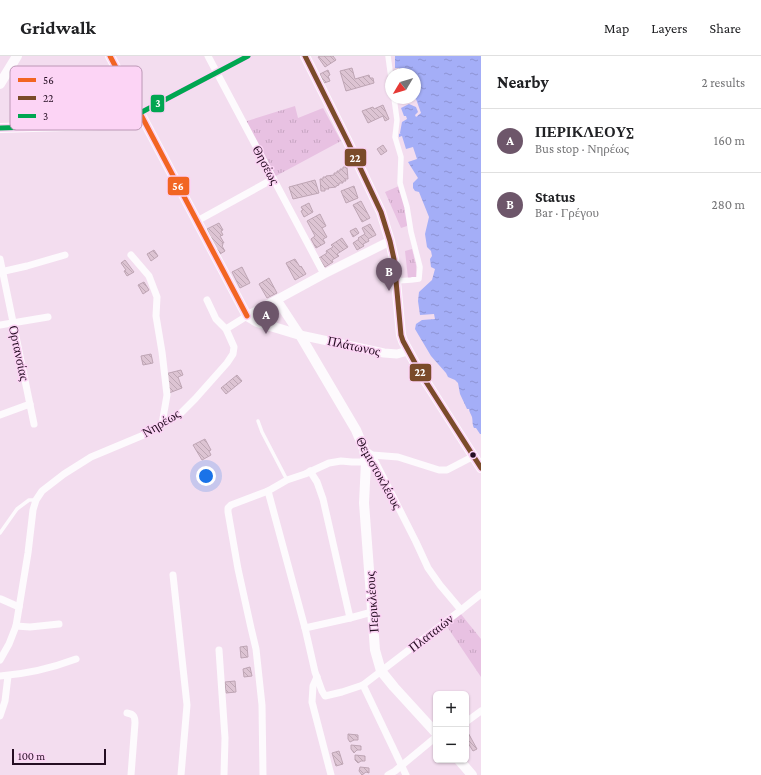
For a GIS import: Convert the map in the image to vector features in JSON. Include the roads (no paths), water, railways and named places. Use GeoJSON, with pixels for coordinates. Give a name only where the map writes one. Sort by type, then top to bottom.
{"type":"FeatureCollection","features":[{"type":"Feature","properties":{"kind":"main road"},"geometry":{"type":"LineString","coordinates":[[11,66],[17,56]]}},
{"type":"Feature","properties":{"kind":"main road"},"geometry":{"type":"LineString","coordinates":[[110,56],[115,66]]}},
{"type":"Feature","properties":{"kind":"main road"},"geometry":{"type":"LineString","coordinates":[[305,56],[381,212],[394,259],[401,335],[421,374],[481,468]]}},
{"type":"Feature","properties":{"kind":"main road"},"geometry":{"type":"LineString","coordinates":[[0,84],[10,68]]}},
{"type":"Feature","properties":{"kind":"main road"},"geometry":{"type":"LineString","coordinates":[[142,116],[247,316],[257,322],[300,335]]}},
{"type":"Feature","properties":{"kind":"main road"},"geometry":{"type":"LineString","coordinates":[[0,128],[10,128]]}},
{"type":"Feature","properties":{"kind":"main road","name":"Θεμιστοκλέους"},"geometry":{"type":"LineString","coordinates":[[300,335],[356,430],[367,455]]}},
{"type":"Feature","properties":{"kind":"main road","name":"Περικλέους"},"geometry":{"type":"LineString","coordinates":[[367,455],[364,503],[375,650],[381,671],[433,730]]}},
{"type":"Feature","properties":{"kind":"main road"},"geometry":{"type":"LineString","coordinates":[[462,763],[472,775]]}},
{"type":"Feature","properties":{"kind":"street","name":"Θησέως"},"geometry":{"type":"LineString","coordinates":[[208,56],[324,274]]}},
{"type":"Feature","properties":{"kind":"street"},"geometry":{"type":"LineString","coordinates":[[142,111],[248,56]]}},
{"type":"Feature","properties":{"kind":"street"},"geometry":{"type":"LineString","coordinates":[[388,56],[390,68]]}},
{"type":"Feature","properties":{"kind":"street"},"geometry":{"type":"LineString","coordinates":[[395,104],[397,120],[395,137],[401,157],[400,183],[407,207],[411,232],[420,267],[419,279],[396,281]]}},
{"type":"Feature","properties":{"kind":"street"},"geometry":{"type":"LineString","coordinates":[[197,221],[273,179]]}},
{"type":"Feature","properties":{"kind":"street"},"geometry":{"type":"LineString","coordinates":[[226,329],[324,274],[390,241]]}},
{"type":"Feature","properties":{"kind":"street"},"geometry":{"type":"LineString","coordinates":[[1,271],[27,266],[66,255]]}},
{"type":"Feature","properties":{"kind":"street"},"geometry":{"type":"LineString","coordinates":[[131,255],[148,276],[157,297],[156,316],[167,395],[162,424]]}},
{"type":"Feature","properties":{"kind":"street","name":"Ορτανσίας"},"geometry":{"type":"LineString","coordinates":[[0,259],[1,271],[34,424]]}},
{"type":"Feature","properties":{"kind":"street","name":"Νηρέως"},"geometry":{"type":"LineString","coordinates":[[36,500],[42,491],[64,474],[91,457],[146,434],[180,414],[227,363],[233,354],[234,347],[226,329],[216,319],[208,300]]}},
{"type":"Feature","properties":{"kind":"street"},"geometry":{"type":"LineString","coordinates":[[277,300],[300,335]]}},
{"type":"Feature","properties":{"kind":"street"},"geometry":{"type":"LineString","coordinates":[[0,325],[48,317]]}},
{"type":"Feature","properties":{"kind":"street","name":"Πλάτωνος"},"geometry":{"type":"LineString","coordinates":[[300,335],[384,353],[397,354],[408,351]]}},
{"type":"Feature","properties":{"kind":"street"},"geometry":{"type":"LineString","coordinates":[[0,415],[30,404]]}},
{"type":"Feature","properties":{"kind":"street"},"geometry":{"type":"LineString","coordinates":[[263,775],[262,705],[256,649],[243,591],[228,508],[231,505],[268,491],[287,480],[329,463],[341,461],[352,462],[367,455],[398,457],[439,470],[447,470],[474,456]]}},
{"type":"Feature","properties":{"kind":"street","name":"Θεμιστοκλέους"},"geometry":{"type":"LineString","coordinates":[[367,455],[416,542],[428,568],[461,610]]}},
{"type":"Feature","properties":{"kind":"street"},"geometry":{"type":"LineString","coordinates":[[310,471],[317,482],[323,499],[350,618]]}},
{"type":"Feature","properties":{"kind":"street"},"geometry":{"type":"LineString","coordinates":[[268,491],[317,677],[313,686],[312,702],[331,775]]}},
{"type":"Feature","properties":{"kind":"street"},"geometry":{"type":"LineString","coordinates":[[0,660],[9,644],[16,626],[28,553],[33,510],[36,500]]}},
{"type":"Feature","properties":{"kind":"street"},"geometry":{"type":"LineString","coordinates":[[174,575],[187,705],[181,775]]}},
{"type":"Feature","properties":{"kind":"street","name":"Πλαταιών"},"geometry":{"type":"LineString","coordinates":[[317,677],[325,696],[363,685],[481,594]]}},
{"type":"Feature","properties":{"kind":"street"},"geometry":{"type":"LineString","coordinates":[[1,599],[19,607]]}},
{"type":"Feature","properties":{"kind":"street"},"geometry":{"type":"LineString","coordinates":[[305,628],[372,612]]}},
{"type":"Feature","properties":{"kind":"street"},"geometry":{"type":"LineString","coordinates":[[16,626],[59,624]]}},
{"type":"Feature","properties":{"kind":"street"},"geometry":{"type":"LineString","coordinates":[[219,650],[225,738],[224,775]]}},
{"type":"Feature","properties":{"kind":"street"},"geometry":{"type":"LineString","coordinates":[[0,676],[8,676],[39,670],[76,659]]}},
{"type":"Feature","properties":{"kind":"street"},"geometry":{"type":"LineString","coordinates":[[0,716],[5,701],[8,676]]}},
{"type":"Feature","properties":{"kind":"street"},"geometry":{"type":"LineString","coordinates":[[363,685],[406,775]]}},
{"type":"Feature","properties":{"kind":"street"},"geometry":{"type":"LineString","coordinates":[[469,720],[481,711]]}},
{"type":"Feature","properties":{"kind":"street"},"geometry":{"type":"LineString","coordinates":[[128,713],[132,714],[135,718],[131,775]]}},
{"type":"Feature","properties":{"kind":"street"},"geometry":{"type":"LineString","coordinates":[[388,775],[402,766],[433,740]]}},
{"type":"Feature","properties":{"kind":"lane"},"geometry":{"type":"LineString","coordinates":[[258,421],[262,432],[287,480]]}},
{"type":"Feature","properties":{"kind":"lane"},"geometry":{"type":"LineString","coordinates":[[0,533],[17,509],[29,500],[36,500]]}},
{"type":"Feature","properties":{"kind":"water"},"geometry":{"type":"Polygon","coordinates":[[[395,56],[481,56],[481,434],[476,428],[474,428],[469,409],[467,409],[460,394],[458,383],[448,377],[431,356],[415,329],[416,324],[422,320],[435,319],[434,314],[420,315],[418,301],[419,292],[432,280],[435,269],[431,267],[430,259],[432,256],[431,251],[427,247],[425,234],[429,217],[419,192],[415,191],[413,188],[413,183],[418,178],[408,162],[417,159],[413,147],[406,149],[402,136],[399,137],[399,134],[401,133],[402,122],[407,119],[401,108],[409,104],[416,107],[418,112],[415,115],[416,117],[421,113],[418,104],[421,104],[421,68],[395,68],[395,56]]]}},
{"type":"Feature","properties":{"kind":"place","name":"Status"},"geometry":{"type":"Point","coordinates":[389,291]}},
{"type":"Feature","properties":{"kind":"place","name":"ΠΕΡΙΚΛΕΟΥΣ"},"geometry":{"type":"Point","coordinates":[266,334]}}]}
